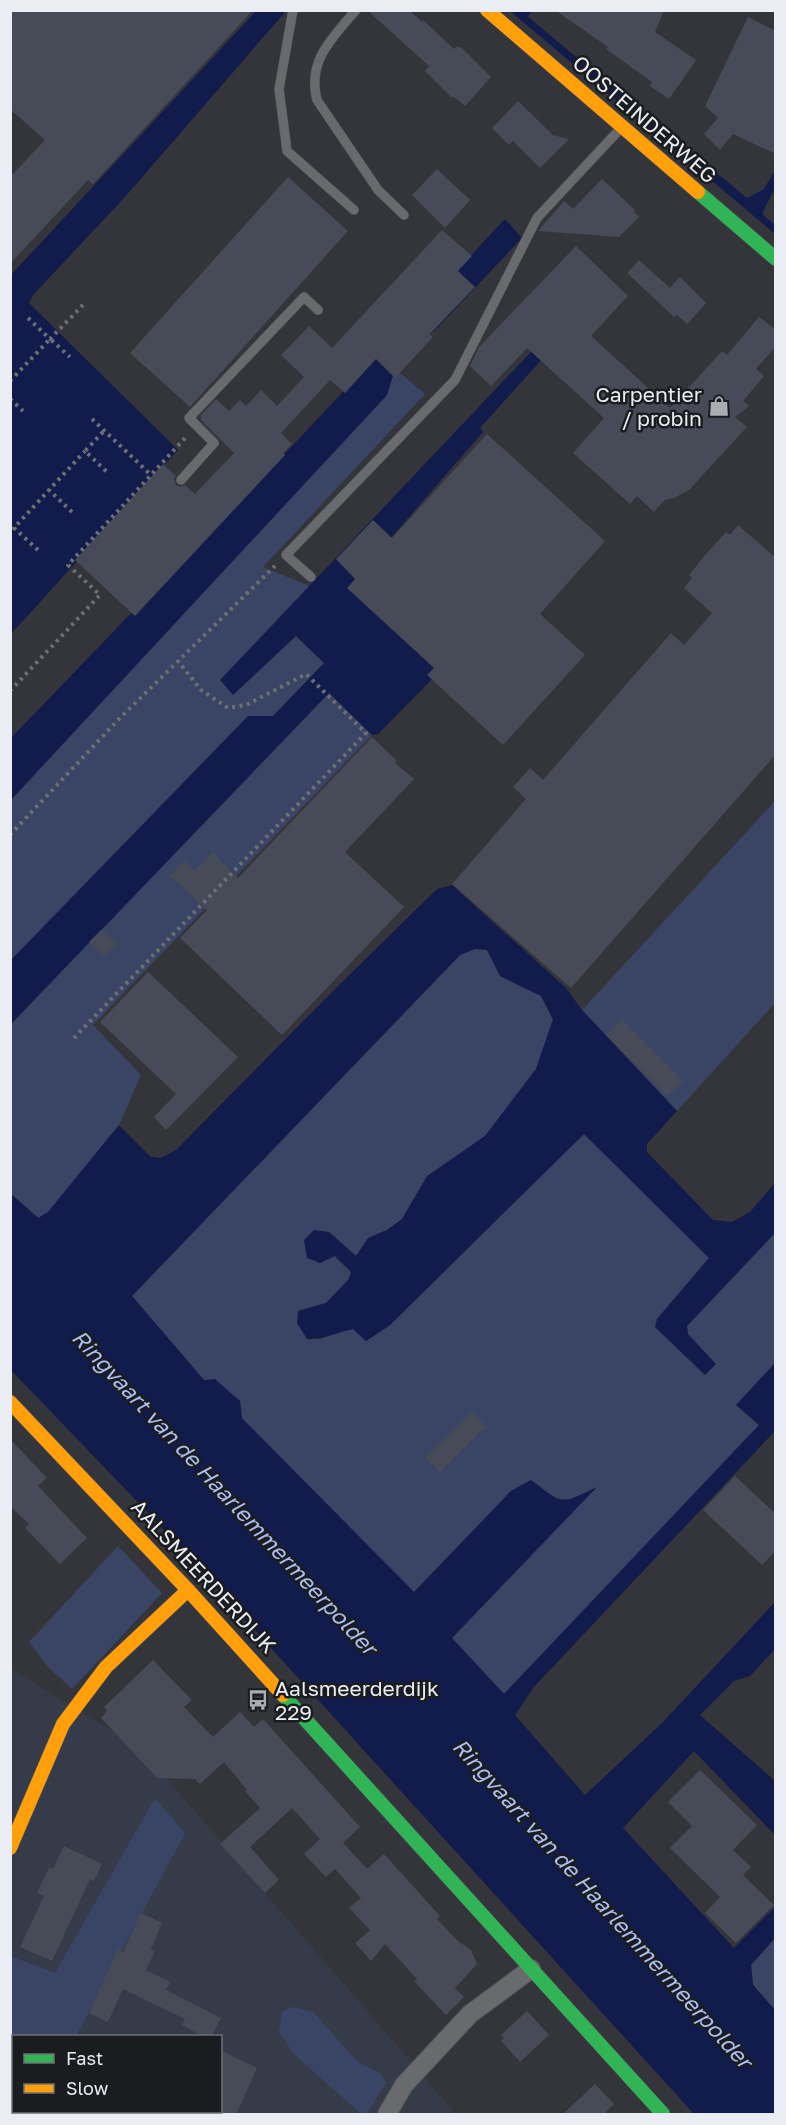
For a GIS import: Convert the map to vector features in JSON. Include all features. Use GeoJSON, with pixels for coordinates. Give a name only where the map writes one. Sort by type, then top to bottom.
{"type":"FeatureCollection","features":[{"type":"Feature","properties":{"kind":"street","name":"OOSTEINDERWEG"},"geometry":{"type":"LineString","coordinates":[[487,10],[776,259]]}},
{"type":"Feature","properties":{"kind":"street","name":"AALSMEERDERDIJK"},"geometry":{"type":"LineString","coordinates":[[10,1402],[188,1590],[663,2115]]}},
{"type":"Feature","properties":{"kind":"street"},"geometry":{"type":"LineString","coordinates":[[10,1848],[63,1724],[106,1667],[188,1590]]}},
{"type":"Feature","properties":{"kind":"street"},"geometry":{"type":"LineString","coordinates":[[387,2115],[404,2085],[470,2014],[531,1969]]}},
{"type":"Feature","properties":{"kind":"lane"},"geometry":{"type":"LineString","coordinates":[[293,10],[279,89],[287,151],[354,210]]}},
{"type":"Feature","properties":{"kind":"lane"},"geometry":{"type":"LineString","coordinates":[[356,10],[326,45],[315,73],[314,87],[318,100],[378,190],[404,215]]}},
{"type":"Feature","properties":{"kind":"lane"},"geometry":{"type":"LineString","coordinates":[[310,577],[286,555],[455,380],[537,218],[622,127]]}},
{"type":"Feature","properties":{"kind":"lane"},"geometry":{"type":"LineString","coordinates":[[181,480],[214,443],[189,418],[304,297],[318,310]]}},
{"type":"Feature","properties":{"kind":"path"},"geometry":{"type":"LineString","coordinates":[[10,381],[83,305]]}},
{"type":"Feature","properties":{"kind":"path"},"geometry":{"type":"LineString","coordinates":[[28,318],[70,357]]}},
{"type":"Feature","properties":{"kind":"path"},"geometry":{"type":"LineString","coordinates":[[10,399],[23,411]]}},
{"type":"Feature","properties":{"kind":"path"},"geometry":{"type":"LineString","coordinates":[[92,419],[103,432],[151,474]]}},
{"type":"Feature","properties":{"kind":"path"},"geometry":{"type":"LineString","coordinates":[[10,691],[100,596],[68,565],[197,426]]}},
{"type":"Feature","properties":{"kind":"path"},"geometry":{"type":"LineString","coordinates":[[38,550],[12,530],[103,432]]}},
{"type":"Feature","properties":{"kind":"path"},"geometry":{"type":"LineString","coordinates":[[85,451],[108,473]]}},
{"type":"Feature","properties":{"kind":"path"},"geometry":{"type":"LineString","coordinates":[[49,490],[72,512]]}},
{"type":"Feature","properties":{"kind":"path"},"geometry":{"type":"LineString","coordinates":[[10,835],[119,719],[286,555]]}},
{"type":"Feature","properties":{"kind":"path"},"geometry":{"type":"LineString","coordinates":[[74,1038],[366,733],[306,674],[246,705],[228,708],[201,690],[178,661]]}},
{"type":"Feature","properties":{"kind":"shaded area"},"geometry":{"type":"Polygon","coordinates":[[[395,369],[425,394],[263,567],[310,586],[221,680],[233,695],[296,636],[324,663],[273,716],[248,717],[11,960],[10,800],[387,395],[395,369]]]}},
{"type":"Feature","properties":{"kind":"shaded area"},"geometry":{"type":"Polygon","coordinates":[[[329,693],[372,735],[93,1025],[141,1075],[119,1125],[48,1212],[39,1218],[11,1194],[11,1024],[329,693]]]}},
{"type":"Feature","properties":{"kind":"shaded area"},"geometry":{"type":"Polygon","coordinates":[[[775,801],[775,1003],[677,1111],[582,1010],[775,801]]]}},
{"type":"Feature","properties":{"kind":"shaded area"},"geometry":{"type":"Polygon","coordinates":[[[475,949],[487,950],[500,976],[541,996],[553,1020],[536,1069],[485,1136],[428,1176],[402,1219],[387,1230],[368,1238],[356,1256],[329,1232],[334,1256],[351,1272],[349,1279],[326,1303],[298,1311],[319,1340],[337,1332],[353,1329],[366,1341],[390,1325],[584,1134],[709,1258],[657,1319],[655,1327],[705,1375],[715,1364],[688,1334],[687,1326],[775,1233],[775,1363],[736,1405],[759,1425],[504,1694],[452,1638],[595,1488],[569,1500],[553,1498],[531,1480],[511,1491],[414,1592],[241,1418],[240,1401],[204,1380],[132,1296],[460,955],[475,949]]]}},
{"type":"Feature","properties":{"kind":"shaded area"},"geometry":{"type":"Polygon","coordinates":[[[118,1546],[162,1593],[72,1689],[49,1668],[29,1642],[118,1546]]]}},
{"type":"Feature","properties":{"kind":"shaded area"},"geometry":{"type":"Polygon","coordinates":[[[10,1668],[140,1748],[456,2114],[11,2114],[10,1668]]]}},
{"type":"Feature","properties":{"kind":"shaded area"},"geometry":{"type":"Polygon","coordinates":[[[155,1798],[185,1833],[77,2035],[12,2035],[12,2113],[84,2113],[11,2114],[10,1956],[55,1973],[155,1798]]]}},
{"type":"Feature","properties":{"kind":"shaded area"},"geometry":{"type":"Polygon","coordinates":[[[775,1938],[775,2010],[753,1985],[751,1965],[775,1938]]]}},
{"type":"Feature","properties":{"kind":"shaded area"},"geometry":{"type":"Polygon","coordinates":[[[292,2007],[313,2012],[357,2061],[381,2074],[386,2083],[366,2114],[361,2114],[293,2053],[279,2032],[282,2012],[292,2007]]]}},
{"type":"Feature","properties":{"kind":"water"},"geometry":{"type":"Polygon","coordinates":[[[256,11],[286,11],[125,197],[33,295],[29,303],[178,450],[11,634],[10,276],[256,11]]]}},
{"type":"Feature","properties":{"kind":"water"},"geometry":{"type":"Polygon","coordinates":[[[510,11],[531,11],[528,17],[747,198],[764,189],[775,170],[775,188],[762,214],[775,225],[775,234],[510,11]]]}},
{"type":"Feature","properties":{"kind":"water"},"geometry":{"type":"Polygon","coordinates":[[[505,219],[522,238],[395,369],[387,395],[11,800],[11,738],[294,444],[505,219]]]}},
{"type":"Feature","properties":{"kind":"water"},"geometry":{"type":"Polygon","coordinates":[[[584,296],[580,317],[480,428],[483,432],[350,585],[441,670],[378,734],[372,735],[329,693],[11,1024],[11,960],[248,716],[273,716],[324,663],[296,636],[233,695],[220,680],[584,296]]]}},
{"type":"Feature","properties":{"kind":"water","name":"Ringvaart van de Haarlemmermeerpolder"},"geometry":{"type":"Polygon","coordinates":[[[452,885],[566,988],[582,1010],[677,1111],[647,1144],[647,1152],[713,1220],[732,1222],[750,1212],[775,1183],[775,1233],[687,1326],[688,1334],[716,1364],[705,1375],[655,1327],[657,1319],[709,1258],[584,1134],[390,1325],[366,1341],[353,1329],[307,1339],[297,1323],[298,1311],[326,1303],[349,1279],[351,1272],[335,1256],[320,1263],[307,1258],[304,1240],[314,1230],[329,1232],[356,1256],[368,1238],[387,1230],[402,1219],[427,1176],[485,1136],[536,1069],[553,1019],[541,996],[500,976],[487,950],[475,949],[460,955],[132,1296],[204,1380],[215,1379],[240,1401],[242,1418],[414,1592],[511,1491],[531,1480],[562,1500],[597,1487],[452,1638],[504,1694],[759,1425],[736,1405],[775,1363],[775,1431],[533,1688],[515,1715],[585,1795],[662,1723],[775,1602],[775,1649],[750,1676],[734,1681],[700,1715],[775,1781],[775,1835],[694,1751],[623,1828],[734,1948],[775,1907],[775,1938],[751,1965],[753,1985],[775,2010],[775,2114],[694,2114],[152,1517],[11,1370],[11,1194],[38,1218],[48,1212],[119,1125],[151,1157],[161,1158],[176,1150],[437,889],[452,885]]]}},
{"type":"Feature","properties":{"kind":"building"},"geometry":{"type":"Polygon","coordinates":[[[10,10],[253,10],[93,184],[88,180],[10,264],[10,177],[45,140],[10,109],[10,10]]]}},
{"type":"Feature","properties":{"kind":"building"},"geometry":{"type":"Polygon","coordinates":[[[367,10],[409,10],[454,49],[457,46],[461,47],[491,77],[465,106],[453,96],[452,98],[425,71],[429,66],[367,10]]]}},
{"type":"Feature","properties":{"kind":"building"},"geometry":{"type":"Polygon","coordinates":[[[555,10],[664,10],[655,32],[696,60],[669,99],[650,86],[652,82],[606,49],[608,47],[555,10]]]}},
{"type":"Feature","properties":{"kind":"building"},"geometry":{"type":"Polygon","coordinates":[[[748,17],[776,31],[776,154],[733,134],[720,150],[704,134],[718,118],[705,106],[748,17]]]}},
{"type":"Feature","properties":{"kind":"building"},"geometry":{"type":"Polygon","coordinates":[[[518,101],[553,135],[569,139],[540,168],[513,141],[509,145],[492,128],[518,101]]]}},
{"type":"Feature","properties":{"kind":"building"},"geometry":{"type":"Polygon","coordinates":[[[437,169],[470,200],[445,228],[412,195],[437,169]]]}},
{"type":"Feature","properties":{"kind":"building"},"geometry":{"type":"Polygon","coordinates":[[[288,177],[348,231],[190,407],[130,353],[288,177]]]}},
{"type":"Feature","properties":{"kind":"building"},"geometry":{"type":"Polygon","coordinates":[[[602,179],[635,210],[634,212],[639,217],[619,237],[538,231],[564,201],[573,209],[602,179]]]}},
{"type":"Feature","properties":{"kind":"building"},"geometry":{"type":"Polygon","coordinates":[[[442,230],[472,256],[458,271],[475,287],[430,334],[433,337],[395,378],[376,359],[345,393],[330,380],[281,433],[292,444],[283,453],[285,455],[135,616],[75,560],[163,464],[176,476],[174,479],[176,485],[180,487],[185,485],[195,494],[234,453],[200,419],[202,418],[200,416],[216,399],[229,411],[240,400],[246,406],[261,390],[277,406],[304,377],[281,355],[309,326],[332,348],[442,230]]]}},
{"type":"Feature","properties":{"kind":"building"},"geometry":{"type":"Polygon","coordinates":[[[576,246],[628,296],[591,336],[670,408],[722,351],[727,355],[759,317],[776,330],[776,346],[756,369],[764,376],[743,401],[749,406],[735,417],[747,427],[689,490],[665,500],[654,512],[637,496],[630,504],[573,453],[604,418],[527,348],[491,386],[470,366],[479,347],[576,246]]]}},
{"type":"Feature","properties":{"kind":"building"},"geometry":{"type":"Polygon","coordinates":[[[639,260],[670,288],[680,277],[706,303],[687,324],[677,315],[674,317],[627,273],[639,260]]]}},
{"type":"Feature","properties":{"kind":"building"},"geometry":{"type":"Polygon","coordinates":[[[487,434],[605,541],[540,614],[585,655],[503,745],[427,675],[434,668],[347,588],[355,579],[336,559],[373,520],[392,538],[487,434]]]}},
{"type":"Feature","properties":{"kind":"building"},"geometry":{"type":"Polygon","coordinates":[[[738,525],[776,558],[776,754],[571,988],[452,884],[526,799],[513,787],[530,768],[543,780],[671,633],[684,645],[712,613],[684,588],[692,578],[689,575],[706,554],[726,532],[730,535],[738,525]]]}},
{"type":"Feature","properties":{"kind":"building"},"geometry":{"type":"Polygon","coordinates":[[[372,737],[397,761],[395,763],[414,779],[345,852],[404,907],[282,1035],[180,938],[207,910],[170,876],[184,861],[195,870],[213,852],[238,878],[372,737]]]}},
{"type":"Feature","properties":{"kind":"building"},"geometry":{"type":"Polygon","coordinates":[[[101,930],[117,944],[104,957],[89,942],[101,930]]]}},
{"type":"Feature","properties":{"kind":"building"},"geometry":{"type":"Polygon","coordinates":[[[148,972],[238,1057],[166,1130],[154,1117],[176,1094],[100,1022],[148,972]]]}},
{"type":"Feature","properties":{"kind":"building"},"geometry":{"type":"Polygon","coordinates":[[[622,1020],[683,1081],[667,1096],[606,1035],[622,1020]]]}},
{"type":"Feature","properties":{"kind":"building"},"geometry":{"type":"Polygon","coordinates":[[[472,1412],[486,1427],[440,1473],[425,1458],[472,1412]]]}},
{"type":"Feature","properties":{"kind":"building"},"geometry":{"type":"Polygon","coordinates":[[[10,1439],[47,1478],[38,1486],[87,1538],[60,1564],[25,1528],[29,1524],[10,1506],[10,1439]]]}},
{"type":"Feature","properties":{"kind":"building"},"geometry":{"type":"Polygon","coordinates":[[[735,1476],[776,1514],[776,1550],[762,1565],[703,1510],[735,1476]]]}},
{"type":"Feature","properties":{"kind":"building"},"geometry":{"type":"Polygon","coordinates":[[[153,1660],[192,1700],[184,1707],[213,1737],[240,1712],[254,1727],[263,1719],[360,1827],[343,1843],[367,1869],[384,1854],[440,1916],[437,1919],[458,1941],[471,1950],[477,1964],[455,1988],[464,1997],[446,2015],[414,1981],[417,1979],[385,1944],[371,1961],[355,1943],[370,1930],[349,1908],[361,1898],[335,1869],[326,1877],[304,1854],[320,1839],[292,1808],[250,1847],[279,1880],[265,1893],[220,1844],[260,1808],[224,1762],[200,1784],[195,1779],[157,1778],[101,1718],[107,1711],[104,1707],[153,1660]]]}},
{"type":"Feature","properties":{"kind":"building"},"geometry":{"type":"Polygon","coordinates":[[[700,1770],[757,1825],[733,1850],[751,1867],[743,1875],[774,1905],[736,1943],[705,1913],[720,1897],[670,1848],[692,1826],[668,1802],[700,1770]]]}},
{"type":"Feature","properties":{"kind":"building"},"geometry":{"type":"Polygon","coordinates":[[[64,1846],[102,1864],[94,1881],[90,1879],[52,1961],[20,1947],[44,1896],[37,1893],[49,1868],[53,1869],[64,1846]]]}},
{"type":"Feature","properties":{"kind":"building"},"geometry":{"type":"Polygon","coordinates":[[[141,1913],[162,1923],[151,1949],[155,1951],[146,1970],[170,1982],[166,1990],[221,2018],[212,2035],[200,2035],[182,2025],[185,2019],[123,1989],[108,2022],[89,2013],[118,1949],[123,1952],[141,1913]]]}},
{"type":"Feature","properties":{"kind":"building"},"geometry":{"type":"Polygon","coordinates":[[[527,2011],[549,2035],[520,2062],[501,2041],[504,2038],[501,2035],[527,2011]]]}},
{"type":"Feature","properties":{"kind":"building"},"geometry":{"type":"Polygon","coordinates":[[[222,2051],[257,2068],[236,2115],[220,2115],[222,2113],[222,2051]]]}},
{"type":"Feature","properties":{"kind":"building"},"geometry":{"type":"Polygon","coordinates":[[[595,2084],[614,2104],[603,2115],[562,2115],[595,2084]]]}},
{"type":"Feature","properties":{"kind":"traffic: fast"},"geometry":{"type":"LineString","coordinates":[[698,192],[776,259]]}},
{"type":"Feature","properties":{"kind":"traffic: fast"},"geometry":{"type":"LineString","coordinates":[[283,1695],[663,2114]]}},
{"type":"Feature","properties":{"kind":"traffic: slow"},"geometry":{"type":"LineString","coordinates":[[487,10],[698,192]]}},
{"type":"Feature","properties":{"kind":"traffic: slow"},"geometry":{"type":"LineString","coordinates":[[10,1402],[188,1590],[283,1695]]}},
{"type":"Feature","properties":{"kind":"traffic: slow"},"geometry":{"type":"LineString","coordinates":[[10,1848],[63,1724],[106,1667],[188,1590]]}},
{"type":"Feature","properties":{"kind":"place","name":"Carpentier / probin"},"geometry":{"type":"Point","coordinates":[719,406]}},
{"type":"Feature","properties":{"kind":"place","name":"Aalsmeerderdijk 229"},"geometry":{"type":"Point","coordinates":[258,1700]}}]}
